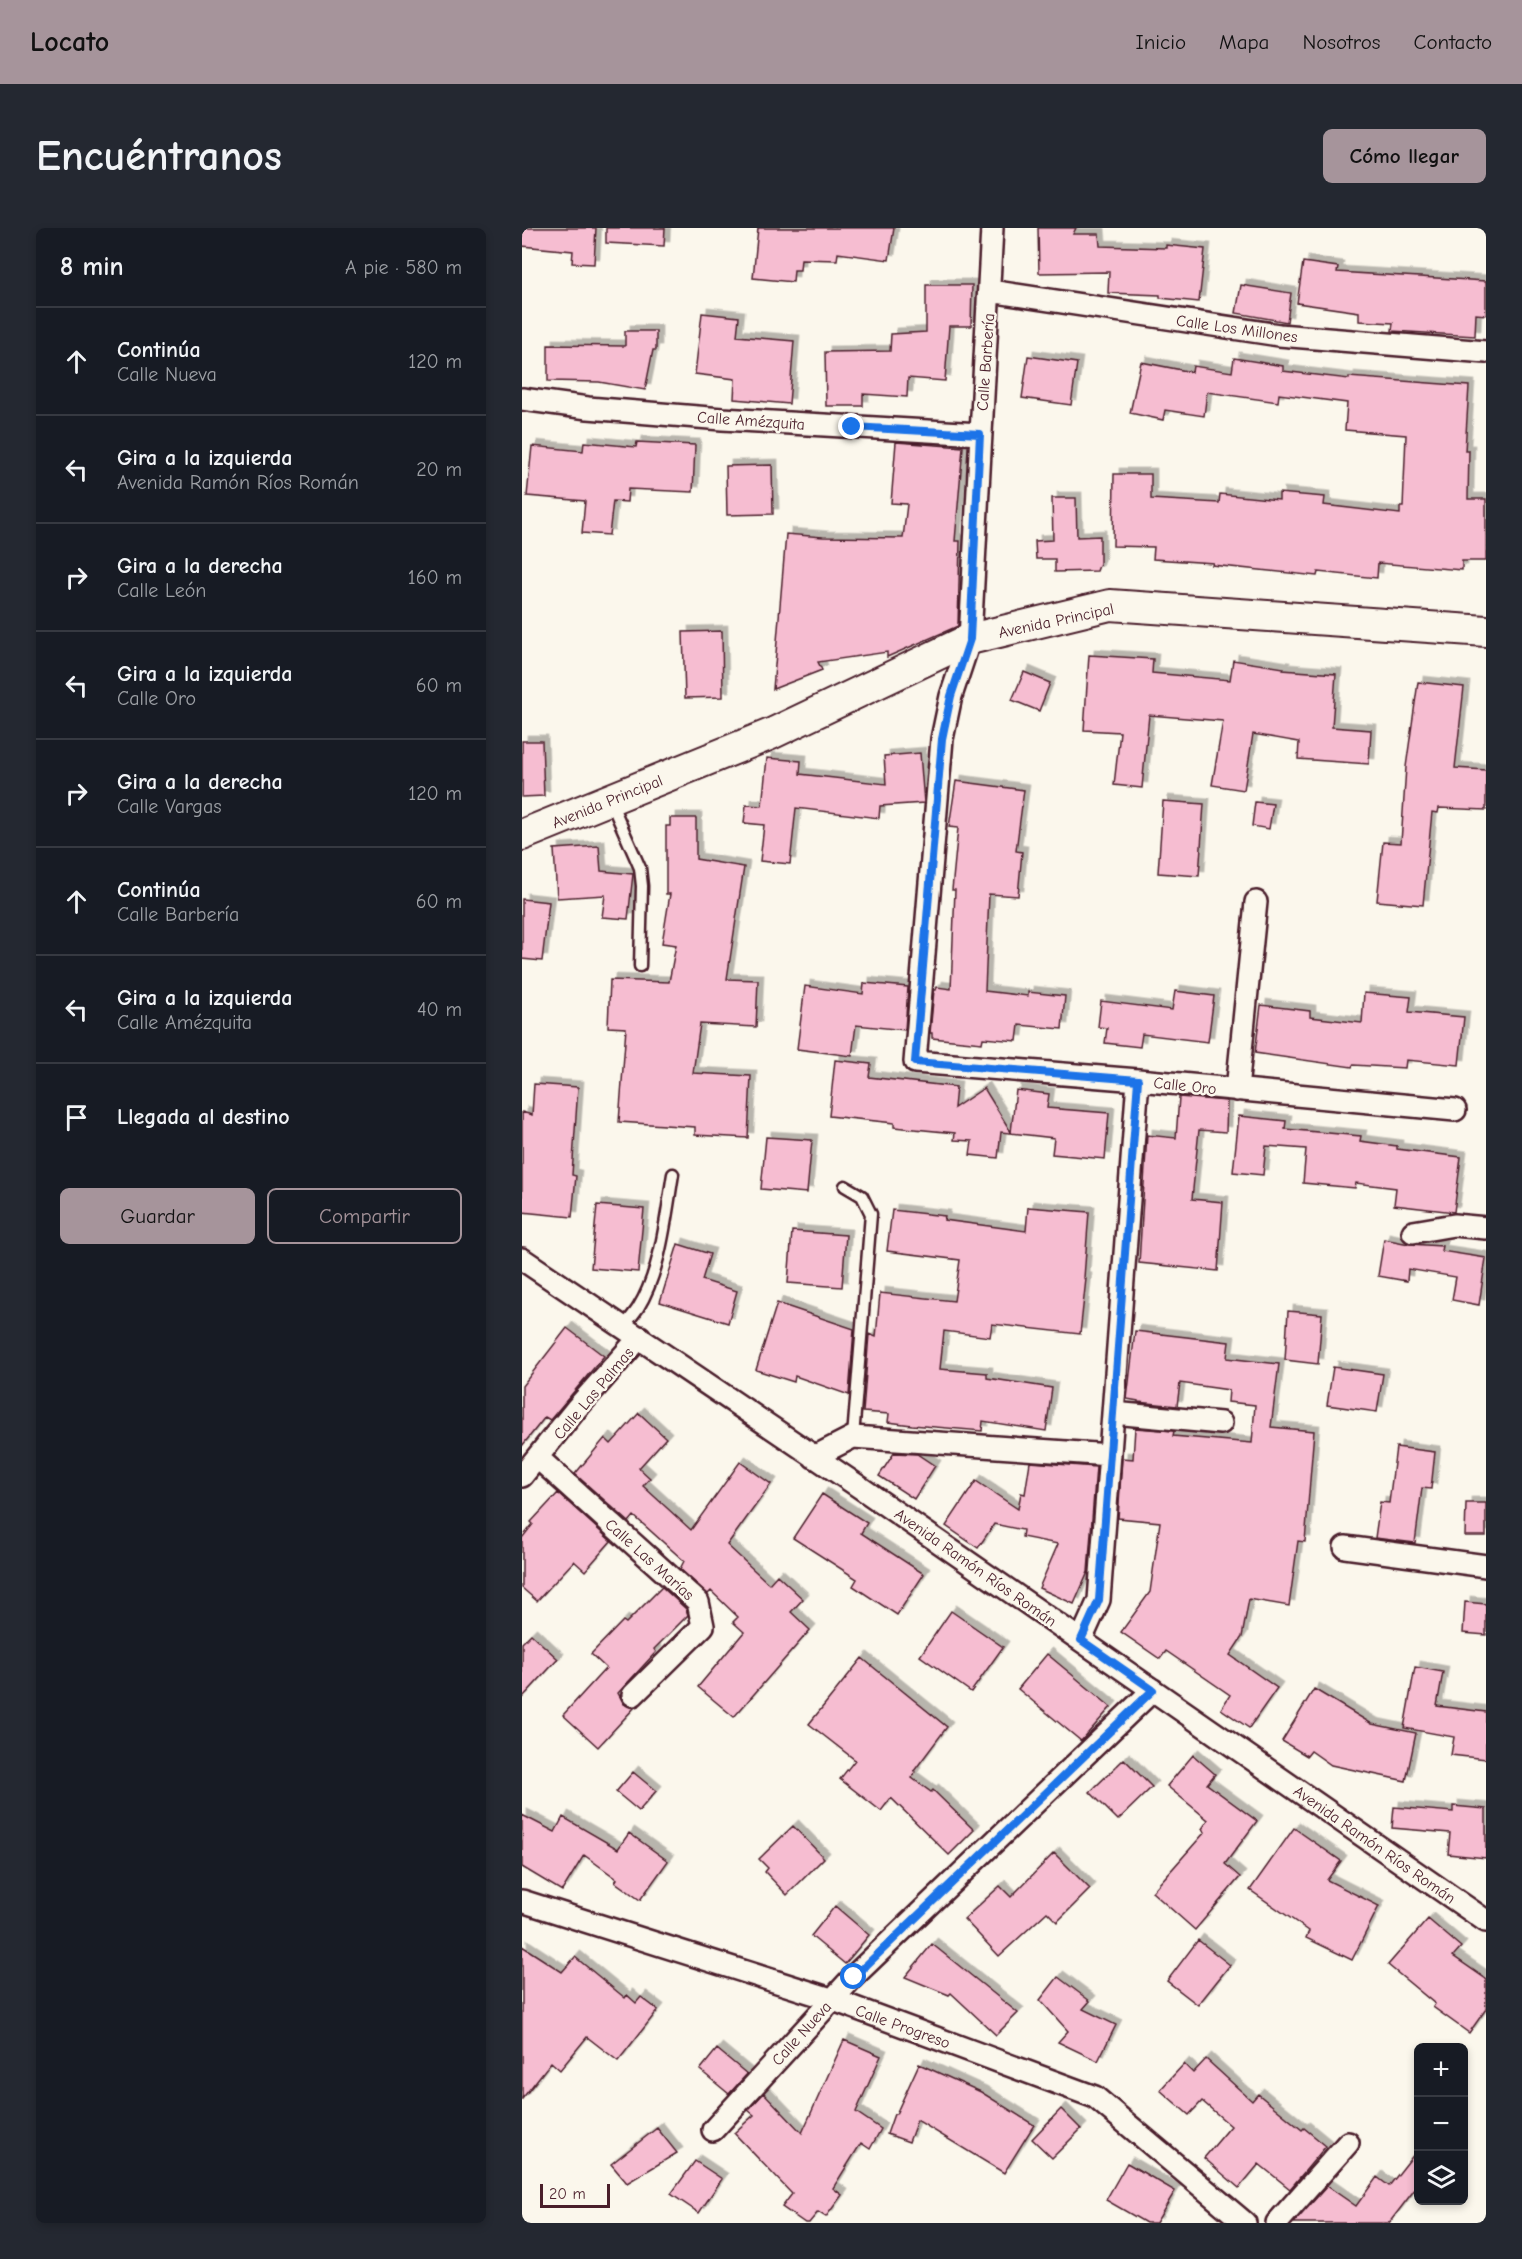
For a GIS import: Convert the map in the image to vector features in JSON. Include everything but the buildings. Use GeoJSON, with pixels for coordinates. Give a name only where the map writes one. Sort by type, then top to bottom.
{"type":"FeatureCollection","features":[{"type":"Feature","properties":{"kind":"street","name":"Calle Barbería"},"geometry":{"type":"LineString","coordinates":[[915,1062],[942,739],[951,696],[970,639],[992,228]]}},
{"type":"Feature","properties":{"kind":"street","name":"Calle Los Millones"},"geometry":{"type":"LineString","coordinates":[[990,291],[1278,335],[1486,352]]}},
{"type":"Feature","properties":{"kind":"street","name":"Calle Amézquita"},"geometry":{"type":"LineString","coordinates":[[522,399],[588,408],[722,419],[980,434]]}},
{"type":"Feature","properties":{"kind":"street","name":"Avenida Principal"},"geometry":{"type":"LineString","coordinates":[[522,835],[771,734],[970,639],[1110,604],[1486,631]]}},
{"type":"Feature","properties":{"kind":"street"},"geometry":{"type":"LineString","coordinates":[[1237,1090],[1256,902]]}},
{"type":"Feature","properties":{"kind":"street","name":"Calle Oro"},"geometry":{"type":"LineString","coordinates":[[915,1062],[1138,1080],[1455,1110]]}},
{"type":"Feature","properties":{"kind":"street"},"geometry":{"type":"LineString","coordinates":[[1081,1640],[1099,1600],[1138,1080]]}},
{"type":"Feature","properties":{"kind":"street"},"geometry":{"type":"LineString","coordinates":[[1413,1232],[1454,1225],[1486,1228]]}},
{"type":"Feature","properties":{"kind":"street","name":"Avenida Ramón Ríos Román"},"geometry":{"type":"LineString","coordinates":[[522,1259],[632,1332],[1486,1919]]}},
{"type":"Feature","properties":{"kind":"street","name":"Calle Las Palmas"},"geometry":{"type":"LineString","coordinates":[[522,1476],[576,1409],[632,1332]]}},
{"type":"Feature","properties":{"kind":"street"},"geometry":{"type":"LineString","coordinates":[[1113,1413],[1221,1423]]}},
{"type":"Feature","properties":{"kind":"street"},"geometry":{"type":"LineString","coordinates":[[814,1457],[853,1437],[1110,1455]]}},
{"type":"Feature","properties":{"kind":"street","name":"Calle Las Marías"},"geometry":{"type":"LineString","coordinates":[[538,1458],[698,1602],[703,1626],[633,1695]]}},
{"type":"Feature","properties":{"kind":"street"},"geometry":{"type":"LineString","coordinates":[[1345,1547],[1486,1566]]}},
{"type":"Feature","properties":{"kind":"street","name":"Calle Nueva"},"geometry":{"type":"LineString","coordinates":[[713,2130],[831,1999],[1153,1690]]}},
{"type":"Feature","properties":{"kind":"street","name":"Calle Progreso"},"geometry":{"type":"LineString","coordinates":[[522,1900],[831,1999],[1095,2097],[1245,2223]]}},
{"type":"Feature","properties":{"kind":"street"},"geometry":{"type":"LineString","coordinates":[[1277,2223],[1348,2143]]}},
{"type":"Feature","properties":{"kind":"lane"},"geometry":{"type":"LineString","coordinates":[[610,800],[640,868],[642,886],[640,966]]}},
{"type":"Feature","properties":{"kind":"lane"},"geometry":{"type":"LineString","coordinates":[[632,1332],[638,1308],[648,1288],[657,1259],[672,1174]]}},
{"type":"Feature","properties":{"kind":"lane"},"geometry":{"type":"LineString","coordinates":[[845,1186],[862,1196],[871,1214],[853,1437]]}},
{"type":"Feature","properties":{"kind":"route"},"geometry":{"type":"LineString","coordinates":[[852,427],[980,434],[970,639],[951,696],[942,739],[915,1062],[1138,1080],[1099,1600],[1081,1640],[1153,1690],[854,1977]]}}]}
